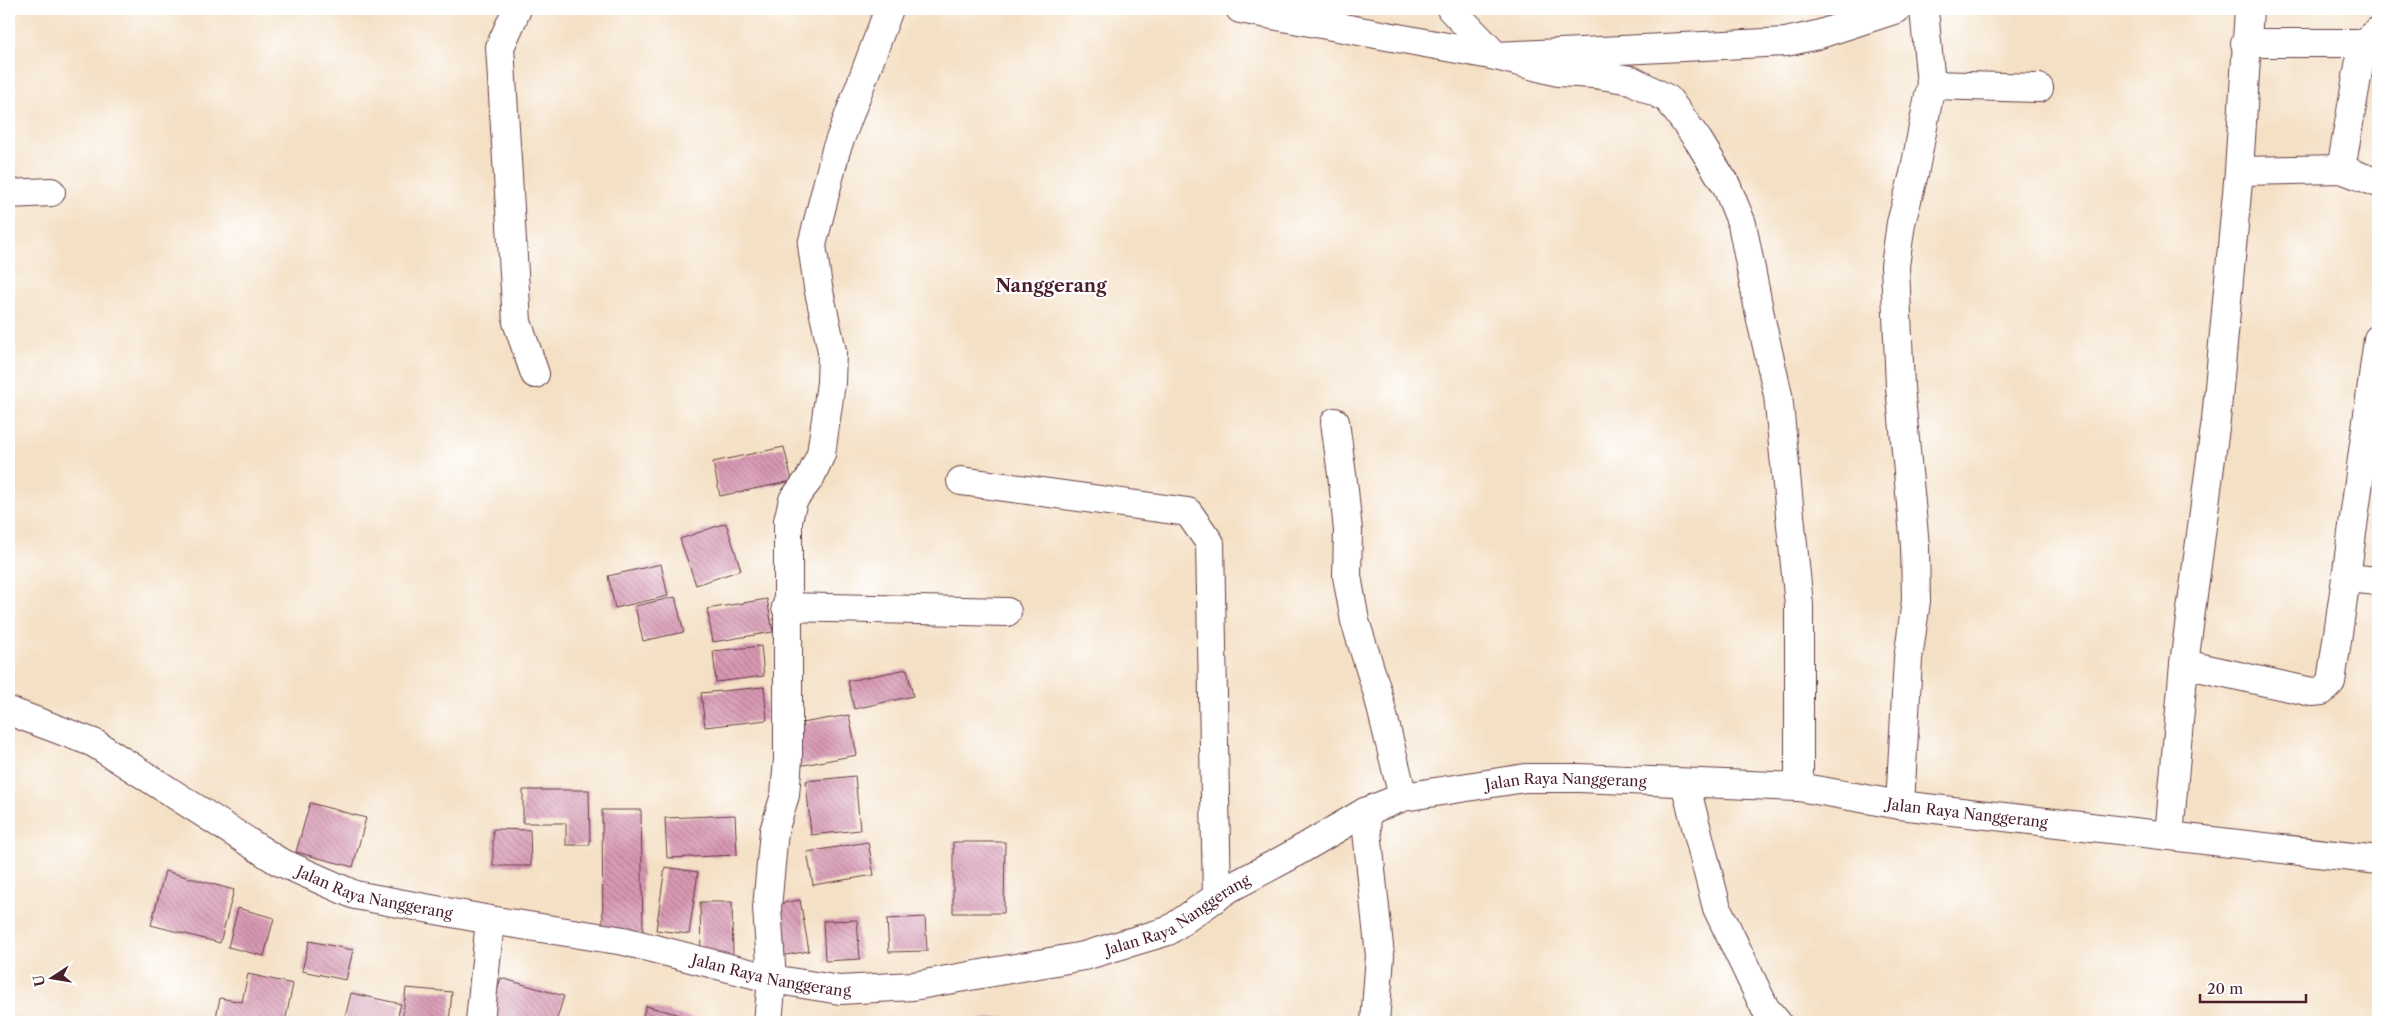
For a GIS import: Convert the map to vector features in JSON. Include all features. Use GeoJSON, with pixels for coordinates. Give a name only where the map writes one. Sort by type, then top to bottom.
{"type":"FeatureCollection","features":[{"type":"Feature","properties":{"kind":"street"},"geometry":{"type":"LineString","coordinates":[[517,9],[500,47],[517,322],[535,374]]}},
{"type":"Feature","properties":{"kind":"street"},"geometry":{"type":"LineString","coordinates":[[768,1022],[772,979],[767,908],[774,831],[785,795],[788,759],[786,606],[788,521],[793,500],[810,478],[821,454],[832,383],[832,351],[818,287],[812,245],[836,150],[889,9]]}},
{"type":"Feature","properties":{"kind":"street"},"geometry":{"type":"LineString","coordinates":[[1240,9],[1496,56],[1558,72],[1594,74],[1632,80],[1668,99],[1698,140],[1727,187],[1742,224],[1760,320],[1778,395],[1793,528],[1799,605],[1799,787]]}},
{"type":"Feature","properties":{"kind":"street"},"geometry":{"type":"LineString","coordinates":[[1452,9],[1496,56],[1786,42],[1817,35],[1897,9]]}},
{"type":"Feature","properties":{"kind":"street"},"geometry":{"type":"LineString","coordinates":[[1900,805],[1908,659],[1916,601],[1915,546],[1900,387],[1896,266],[1901,223],[1914,174],[1931,85],[1924,9]]}},
{"type":"Feature","properties":{"kind":"street"},"geometry":{"type":"LineString","coordinates":[[2169,836],[2184,664],[2216,420],[2239,170],[2245,43],[2249,9]]}},
{"type":"Feature","properties":{"kind":"street"},"geometry":{"type":"LineString","coordinates":[[2245,43],[2371,37],[2341,169]]}},
{"type":"Feature","properties":{"kind":"street"},"geometry":{"type":"LineString","coordinates":[[1931,85],[2039,88]]}},
{"type":"Feature","properties":{"kind":"street"},"geometry":{"type":"LineString","coordinates":[[2239,170],[2341,169],[2378,183]]}},
{"type":"Feature","properties":{"kind":"street"},"geometry":{"type":"LineString","coordinates":[[9,194],[51,192]]}},
{"type":"Feature","properties":{"kind":"street"},"geometry":{"type":"LineString","coordinates":[[2184,664],[2312,692],[2322,691],[2331,682],[2378,339]]}},
{"type":"Feature","properties":{"kind":"street"},"geometry":{"type":"LineString","coordinates":[[1334,422],[1348,531],[1347,576],[1355,621],[1377,690],[1403,797]]}},
{"type":"Feature","properties":{"kind":"street"},"geometry":{"type":"LineString","coordinates":[[961,481],[1188,512],[1210,543],[1217,897]]}},
{"type":"Feature","properties":{"kind":"street"},"geometry":{"type":"LineString","coordinates":[[2346,578],[2378,581]]}},
{"type":"Feature","properties":{"kind":"street"},"geometry":{"type":"LineString","coordinates":[[786,606],[1007,612]]}},
{"type":"Feature","properties":{"kind":"street","name":"Jalan Raya Nanggerang"},"geometry":{"type":"LineString","coordinates":[[9,711],[94,744],[278,861],[355,895],[490,920],[624,941],[772,979],[840,990],[913,986],[1004,968],[1084,956],[1168,931],[1217,897],[1365,812],[1403,797],[1525,778],[1579,778],[1799,787],[1900,805],[2378,860]]}},
{"type":"Feature","properties":{"kind":"street"},"geometry":{"type":"LineString","coordinates":[[1686,783],[1717,908],[1765,1008],[1777,1022]]}},
{"type":"Feature","properties":{"kind":"street"},"geometry":{"type":"LineString","coordinates":[[1365,812],[1380,956],[1375,1022]]}},
{"type":"Feature","properties":{"kind":"street"},"geometry":{"type":"LineString","coordinates":[[480,1022],[490,920]]}},
{"type":"Feature","properties":{"kind":"building"},"geometry":{"type":"Polygon","coordinates":[[[784,447],[792,481],[720,496],[713,462],[784,447]]]}},
{"type":"Feature","properties":{"kind":"building"},"geometry":{"type":"Polygon","coordinates":[[[726,523],[741,570],[696,585],[680,539],[726,523]]]}},
{"type":"Feature","properties":{"kind":"building"},"geometry":{"type":"Polygon","coordinates":[[[661,564],[668,596],[615,608],[608,576],[661,564]]]}},
{"type":"Feature","properties":{"kind":"building"},"geometry":{"type":"Polygon","coordinates":[[[675,597],[684,632],[643,641],[635,606],[675,597]]]}},
{"type":"Feature","properties":{"kind":"building"},"geometry":{"type":"Polygon","coordinates":[[[767,599],[773,632],[713,642],[707,609],[767,599]]]}},
{"type":"Feature","properties":{"kind":"building"},"geometry":{"type":"Polygon","coordinates":[[[761,646],[764,676],[716,682],[713,651],[761,646]]]}},
{"type":"Feature","properties":{"kind":"building"},"geometry":{"type":"Polygon","coordinates":[[[907,669],[913,696],[854,709],[848,681],[907,669]]]}},
{"type":"Feature","properties":{"kind":"building"},"geometry":{"type":"Polygon","coordinates":[[[764,687],[767,720],[705,727],[701,693],[764,687]]]}},
{"type":"Feature","properties":{"kind":"building"},"geometry":{"type":"Polygon","coordinates":[[[849,715],[857,755],[798,766],[790,725],[849,715]]]}},
{"type":"Feature","properties":{"kind":"building"},"geometry":{"type":"Polygon","coordinates":[[[855,776],[860,830],[811,835],[806,781],[855,776]]]}},
{"type":"Feature","properties":{"kind":"building"},"geometry":{"type":"Polygon","coordinates":[[[523,790],[589,790],[590,845],[566,845],[566,823],[523,823],[523,790]]]}},
{"type":"Feature","properties":{"kind":"building"},"geometry":{"type":"Polygon","coordinates":[[[310,803],[366,818],[353,867],[296,852],[310,803]]]}},
{"type":"Feature","properties":{"kind":"building"},"geometry":{"type":"Polygon","coordinates":[[[602,810],[641,810],[643,934],[603,935],[602,810]]]}},
{"type":"Feature","properties":{"kind":"building"},"geometry":{"type":"Polygon","coordinates":[[[735,815],[737,855],[667,858],[665,818],[735,815]]]}},
{"type":"Feature","properties":{"kind":"building"},"geometry":{"type":"Polygon","coordinates":[[[493,829],[530,830],[531,866],[493,866],[493,829]]]}},
{"type":"Feature","properties":{"kind":"building"},"geometry":{"type":"Polygon","coordinates":[[[868,842],[874,875],[813,885],[807,852],[868,842]]]}},
{"type":"Feature","properties":{"kind":"building"},"geometry":{"type":"Polygon","coordinates":[[[953,842],[1005,842],[1004,913],[953,913],[953,842]]]}},
{"type":"Feature","properties":{"kind":"building"},"geometry":{"type":"Polygon","coordinates":[[[665,867],[698,872],[689,934],[656,930],[665,867]]]}},
{"type":"Feature","properties":{"kind":"building"},"geometry":{"type":"Polygon","coordinates":[[[165,871],[234,890],[220,943],[151,925],[165,871]]]}},
{"type":"Feature","properties":{"kind":"building"},"geometry":{"type":"Polygon","coordinates":[[[800,900],[809,951],[780,956],[771,905],[800,900]]]}},
{"type":"Feature","properties":{"kind":"building"},"geometry":{"type":"Polygon","coordinates":[[[700,902],[732,902],[733,958],[701,958],[700,902]]]}},
{"type":"Feature","properties":{"kind":"building"},"geometry":{"type":"Polygon","coordinates":[[[238,908],[274,918],[264,956],[228,947],[238,908]]]}},
{"type":"Feature","properties":{"kind":"building"},"geometry":{"type":"Polygon","coordinates":[[[925,917],[927,951],[889,952],[887,919],[925,917]]]}},
{"type":"Feature","properties":{"kind":"building"},"geometry":{"type":"Polygon","coordinates":[[[857,920],[860,959],[825,961],[823,921],[857,920]]]}},
{"type":"Feature","properties":{"kind":"building"},"geometry":{"type":"Polygon","coordinates":[[[309,941],[353,950],[346,980],[302,971],[309,941]]]}},
{"type":"Feature","properties":{"kind":"building"},"geometry":{"type":"Polygon","coordinates":[[[248,974],[293,984],[285,1022],[215,1022],[220,998],[242,1002],[248,974]]]}},
{"type":"Feature","properties":{"kind":"building"},"geometry":{"type":"Polygon","coordinates":[[[501,978],[564,996],[556,1022],[488,1022],[501,978]]]}},
{"type":"Feature","properties":{"kind":"building"},"geometry":{"type":"Polygon","coordinates":[[[406,988],[452,992],[449,1022],[402,1022],[406,988]]]}},
{"type":"Feature","properties":{"kind":"building"},"geometry":{"type":"Polygon","coordinates":[[[351,993],[401,1004],[396,1022],[344,1022],[351,993]]]}},
{"type":"Feature","properties":{"kind":"building"},"geometry":{"type":"Polygon","coordinates":[[[646,1006],[707,1022],[641,1022],[646,1006]]]}},
{"type":"Feature","properties":{"kind":"building"},"geometry":{"type":"Polygon","coordinates":[[[1000,1017],[1001,1022],[970,1021],[1000,1017]]]}},
{"type":"Feature","properties":{"kind":"district","name":"Nanggerang"},"geometry":{"type":"Point","coordinates":[1051,286]}}]}
